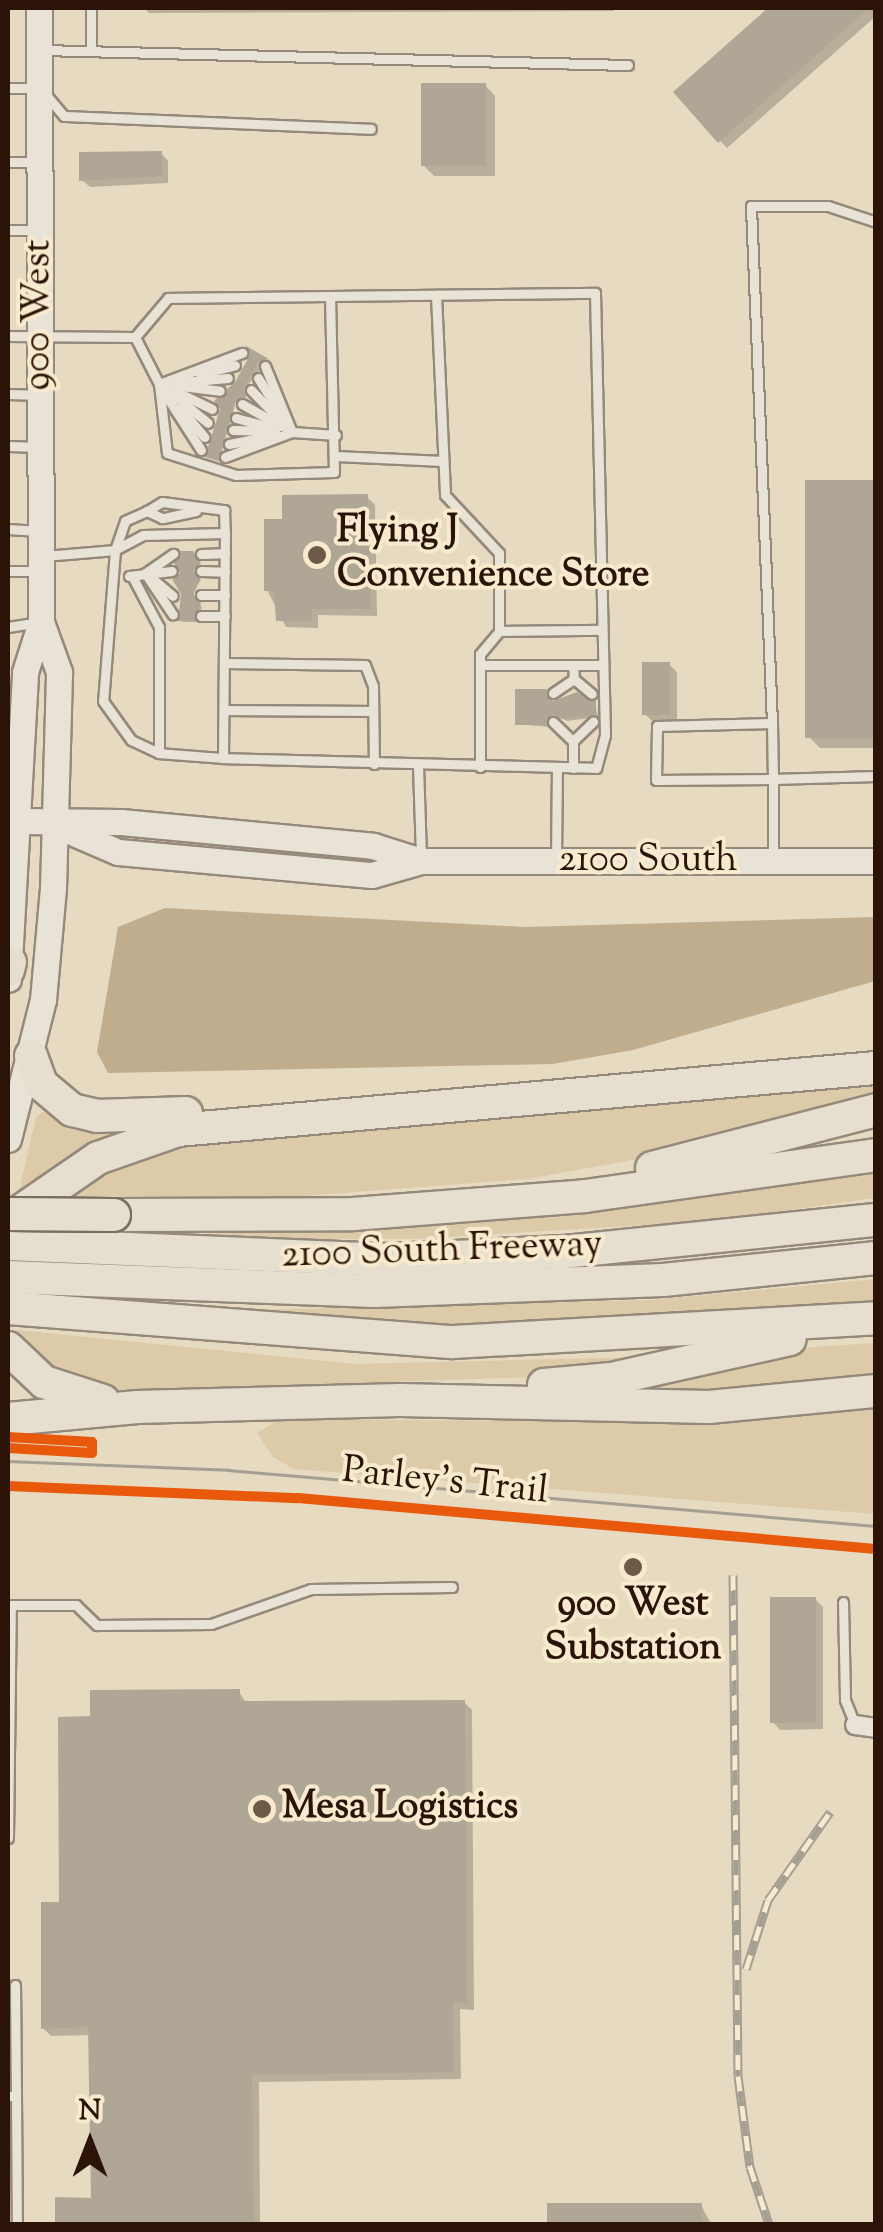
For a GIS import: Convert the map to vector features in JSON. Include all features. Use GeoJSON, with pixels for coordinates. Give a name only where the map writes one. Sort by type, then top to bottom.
{"type":"FeatureCollection","features":[{"type":"Feature","properties":{"kind":"highway"},"geometry":{"type":"LineString","coordinates":[[31,1056],[49,1095],[84,1114],[330,1113]]}},
{"type":"Feature","properties":{"kind":"highway"},"geometry":{"type":"LineString","coordinates":[[8,1217],[85,1166],[153,1136],[330,1113],[876,1068]]}},
{"type":"Feature","properties":{"kind":"highway"},"geometry":{"type":"LineString","coordinates":[[583,1190],[876,1110]]}},
{"type":"Feature","properties":{"kind":"highway"},"geometry":{"type":"LineString","coordinates":[[8,1217],[354,1214],[876,1155]]}},
{"type":"Feature","properties":{"kind":"highway","name":"2100 South Freeway"},"geometry":{"type":"LineString","coordinates":[[8,1244],[388,1260],[564,1252],[876,1220]]}},
{"type":"Feature","properties":{"kind":"highway","name":"2100 South Freeway"},"geometry":{"type":"LineString","coordinates":[[8,1278],[248,1290],[505,1288],[876,1258]]}},
{"type":"Feature","properties":{"kind":"highway"},"geometry":{"type":"LineString","coordinates":[[8,1308],[381,1340],[545,1338],[876,1318]]}},
{"type":"Feature","properties":{"kind":"highway"},"geometry":{"type":"LineString","coordinates":[[400,1400],[611,1379],[876,1318]]}},
{"type":"Feature","properties":{"kind":"highway"},"geometry":{"type":"LineString","coordinates":[[8,1348],[44,1382],[73,1396],[138,1407]]}},
{"type":"Feature","properties":{"kind":"highway"},"geometry":{"type":"LineString","coordinates":[[8,1419],[138,1407],[400,1400],[709,1407],[876,1390]]}},
{"type":"Feature","properties":{"kind":"main road","name":"900 West"},"geometry":{"type":"LineString","coordinates":[[8,970],[25,672],[41,622],[40,8]]}},
{"type":"Feature","properties":{"kind":"main road","name":"900 West"},"geometry":{"type":"LineString","coordinates":[[8,1139],[43,1000],[56,824],[59,672],[41,622]]}},
{"type":"Feature","properties":{"kind":"main road","name":"2100 South"},"geometry":{"type":"LineString","coordinates":[[19,821],[120,822],[354,844],[421,861],[876,861]]}},
{"type":"Feature","properties":{"kind":"street"},"geometry":{"type":"LineString","coordinates":[[855,1725],[876,1728]]}},
{"type":"Feature","properties":{"kind":"lane"},"geometry":{"type":"LineString","coordinates":[[91,8],[91,50]]}},
{"type":"Feature","properties":{"kind":"lane"},"geometry":{"type":"LineString","coordinates":[[40,50],[628,65]]}},
{"type":"Feature","properties":{"kind":"lane"},"geometry":{"type":"LineString","coordinates":[[8,88],[40,88],[64,116],[371,129]]}},
{"type":"Feature","properties":{"kind":"lane"},"geometry":{"type":"LineString","coordinates":[[8,162],[40,162]]}},
{"type":"Feature","properties":{"kind":"lane"},"geometry":{"type":"LineString","coordinates":[[773,862],[772,722],[751,206],[828,206],[876,222]]}},
{"type":"Feature","properties":{"kind":"lane"},"geometry":{"type":"LineString","coordinates":[[8,230],[40,230]]}},
{"type":"Feature","properties":{"kind":"lane"},"geometry":{"type":"LineString","coordinates":[[135,338],[168,298],[595,293],[605,735],[596,768],[223,758],[158,754],[132,740],[103,701],[116,576],[115,550],[125,522],[162,502],[182,502],[196,512]]}},
{"type":"Feature","properties":{"kind":"lane"},"geometry":{"type":"LineString","coordinates":[[436,295],[445,495],[498,553],[499,631],[480,654],[480,767]]}},
{"type":"Feature","properties":{"kind":"lane"},"geometry":{"type":"LineString","coordinates":[[158,384],[167,453],[236,475],[334,472],[330,296]]}},
{"type":"Feature","properties":{"kind":"lane"},"geometry":{"type":"LineString","coordinates":[[8,336],[135,338]]}},
{"type":"Feature","properties":{"kind":"lane"},"geometry":{"type":"LineString","coordinates":[[135,338],[158,384],[200,450]]}},
{"type":"Feature","properties":{"kind":"lane"},"geometry":{"type":"LineString","coordinates":[[158,384],[242,353]]}},
{"type":"Feature","properties":{"kind":"lane"},"geometry":{"type":"LineString","coordinates":[[158,384],[235,366]]}},
{"type":"Feature","properties":{"kind":"lane"},"geometry":{"type":"LineString","coordinates":[[265,366],[292,432]]}},
{"type":"Feature","properties":{"kind":"lane"},"geometry":{"type":"LineString","coordinates":[[158,384],[228,378]]}},
{"type":"Feature","properties":{"kind":"lane"},"geometry":{"type":"LineString","coordinates":[[258,378],[292,432]]}},
{"type":"Feature","properties":{"kind":"lane"},"geometry":{"type":"LineString","coordinates":[[158,384],[220,391]]}},
{"type":"Feature","properties":{"kind":"lane"},"geometry":{"type":"LineString","coordinates":[[158,384],[212,410]]}},
{"type":"Feature","properties":{"kind":"lane"},"geometry":{"type":"LineString","coordinates":[[158,384],[208,423]]}},
{"type":"Feature","properties":{"kind":"lane"},"geometry":{"type":"LineString","coordinates":[[158,384],[204,436]]}},
{"type":"Feature","properties":{"kind":"lane"},"geometry":{"type":"LineString","coordinates":[[250,390],[292,432]]}},
{"type":"Feature","properties":{"kind":"lane"},"geometry":{"type":"LineString","coordinates":[[8,394],[40,395]]}},
{"type":"Feature","properties":{"kind":"lane"},"geometry":{"type":"LineString","coordinates":[[242,404],[292,432]]}},
{"type":"Feature","properties":{"kind":"lane"},"geometry":{"type":"LineString","coordinates":[[236,418],[292,432]]}},
{"type":"Feature","properties":{"kind":"lane"},"geometry":{"type":"LineString","coordinates":[[233,430],[336,435]]}},
{"type":"Feature","properties":{"kind":"lane"},"geometry":{"type":"LineString","coordinates":[[229,444],[292,432]]}},
{"type":"Feature","properties":{"kind":"lane"},"geometry":{"type":"LineString","coordinates":[[225,457],[292,432]]}},
{"type":"Feature","properties":{"kind":"lane"},"geometry":{"type":"LineString","coordinates":[[8,446],[40,447]]}},
{"type":"Feature","properties":{"kind":"lane"},"geometry":{"type":"LineString","coordinates":[[336,456],[443,462]]}},
{"type":"Feature","properties":{"kind":"lane"},"geometry":{"type":"LineString","coordinates":[[147,511],[162,518],[224,510],[223,758]]}},
{"type":"Feature","properties":{"kind":"lane"},"geometry":{"type":"LineString","coordinates":[[8,529],[41,553]]}},
{"type":"Feature","properties":{"kind":"lane"},"geometry":{"type":"LineString","coordinates":[[8,571],[41,553],[115,550],[143,535],[225,533]]}},
{"type":"Feature","properties":{"kind":"lane"},"geometry":{"type":"LineString","coordinates":[[201,554],[225,553]]}},
{"type":"Feature","properties":{"kind":"lane"},"geometry":{"type":"LineString","coordinates":[[145,574],[172,554]]}},
{"type":"Feature","properties":{"kind":"lane"},"geometry":{"type":"LineString","coordinates":[[200,571],[225,572]]}},
{"type":"Feature","properties":{"kind":"lane"},"geometry":{"type":"LineString","coordinates":[[116,576],[172,572]]}},
{"type":"Feature","properties":{"kind":"lane"},"geometry":{"type":"LineString","coordinates":[[145,574],[172,596]]}},
{"type":"Feature","properties":{"kind":"lane"},"geometry":{"type":"LineString","coordinates":[[145,574],[172,615]]}},
{"type":"Feature","properties":{"kind":"lane"},"geometry":{"type":"LineString","coordinates":[[132,576],[160,627],[158,754]]}},
{"type":"Feature","properties":{"kind":"lane"},"geometry":{"type":"LineString","coordinates":[[201,595],[225,596]]}},
{"type":"Feature","properties":{"kind":"lane"},"geometry":{"type":"LineString","coordinates":[[202,616],[225,616]]}},
{"type":"Feature","properties":{"kind":"lane"},"geometry":{"type":"LineString","coordinates":[[8,627],[41,622]]}},
{"type":"Feature","properties":{"kind":"lane"},"geometry":{"type":"LineString","coordinates":[[499,631],[602,630]]}},
{"type":"Feature","properties":{"kind":"lane"},"geometry":{"type":"LineString","coordinates":[[225,663],[365,665],[373,711],[374,764]]}},
{"type":"Feature","properties":{"kind":"lane"},"geometry":{"type":"LineString","coordinates":[[480,665],[603,665]]}},
{"type":"Feature","properties":{"kind":"lane"},"geometry":{"type":"LineString","coordinates":[[569,693],[573,665]]}},
{"type":"Feature","properties":{"kind":"lane"},"geometry":{"type":"LineString","coordinates":[[553,692],[574,679]]}},
{"type":"Feature","properties":{"kind":"lane"},"geometry":{"type":"LineString","coordinates":[[574,679],[587,694]]}},
{"type":"Feature","properties":{"kind":"lane"},"geometry":{"type":"LineString","coordinates":[[224,710],[373,711]]}},
{"type":"Feature","properties":{"kind":"lane"},"geometry":{"type":"LineString","coordinates":[[553,722],[573,741]]}},
{"type":"Feature","properties":{"kind":"lane"},"geometry":{"type":"LineString","coordinates":[[569,722],[573,768]]}},
{"type":"Feature","properties":{"kind":"lane"},"geometry":{"type":"LineString","coordinates":[[573,741],[588,722]]}},
{"type":"Feature","properties":{"kind":"lane"},"geometry":{"type":"LineString","coordinates":[[772,722],[657,726],[656,780],[876,776]]}},
{"type":"Feature","properties":{"kind":"lane"},"geometry":{"type":"LineString","coordinates":[[418,766],[421,861]]}},
{"type":"Feature","properties":{"kind":"lane"},"geometry":{"type":"LineString","coordinates":[[556,863],[557,768]]}},
{"type":"Feature","properties":{"kind":"lane"},"geometry":{"type":"LineString","coordinates":[[8,1838],[11,1605],[76,1605],[97,1625],[212,1624],[312,1589],[452,1587]]}},
{"type":"Feature","properties":{"kind":"lane"},"geometry":{"type":"LineString","coordinates":[[843,1602],[845,1700],[855,1725]]}},
{"type":"Feature","properties":{"kind":"lane"},"geometry":{"type":"LineString","coordinates":[[15,1985],[12,2096],[17,2224]]}},
{"type":"Feature","properties":{"kind":"shaded area"},"geometry":{"type":"Polygon","coordinates":[[[165,908],[525,927],[875,917],[875,981],[633,1050],[553,1064],[108,1073],[97,1052],[118,927],[165,908]]]}},
{"type":"Feature","properties":{"kind":"shaded area"},"geometry":{"type":"Polygon","coordinates":[[[875,1079],[875,1094],[779,1124],[682,1151],[527,1179],[276,1198],[69,1196],[121,1164],[177,1144],[875,1079]]]}},
{"type":"Feature","properties":{"kind":"shaded area"},"geometry":{"type":"Polygon","coordinates":[[[42,1112],[122,1130],[18,1196],[36,1117],[42,1112]]]}},
{"type":"Feature","properties":{"kind":"shaded area"},"geometry":{"type":"Polygon","coordinates":[[[875,1169],[875,1198],[710,1221],[415,1239],[217,1239],[217,1233],[360,1229],[875,1169]]]}},
{"type":"Feature","properties":{"kind":"shaded area"},"geometry":{"type":"Polygon","coordinates":[[[876,1279],[875,1305],[684,1319],[676,1309],[666,1320],[497,1329],[218,1311],[651,1300],[876,1279]]]}},
{"type":"Feature","properties":{"kind":"shaded area"},"geometry":{"type":"Polygon","coordinates":[[[17,1330],[355,1364],[682,1356],[529,1377],[108,1392],[57,1377],[12,1333],[17,1330]]]}},
{"type":"Feature","properties":{"kind":"shaded area"},"geometry":{"type":"Polygon","coordinates":[[[875,1343],[875,1383],[790,1393],[626,1391],[812,1347],[875,1343]]]}},
{"type":"Feature","properties":{"kind":"shaded area"},"geometry":{"type":"Polygon","coordinates":[[[875,1407],[875,1514],[294,1469],[273,1457],[257,1433],[280,1419],[719,1423],[875,1407]]]}},
{"type":"Feature","properties":{"kind":"building"},"geometry":{"type":"Polygon","coordinates":[[[768,8],[869,8],[718,143],[673,92],[768,8]]]}},
{"type":"Feature","properties":{"kind":"building"},"geometry":{"type":"Polygon","coordinates":[[[421,83],[486,83],[486,166],[421,166],[421,83]]]}},
{"type":"Feature","properties":{"kind":"building"},"geometry":{"type":"Polygon","coordinates":[[[162,151],[162,176],[79,181],[79,152],[162,151]]]}},
{"type":"Feature","properties":{"kind":"building"},"geometry":{"type":"Polygon","coordinates":[[[246,346],[269,359],[258,362],[244,387],[246,397],[235,401],[218,461],[205,457],[220,409],[214,401],[235,382],[250,355],[246,346]]]}},
{"type":"Feature","properties":{"kind":"building"},"geometry":{"type":"Polygon","coordinates":[[[805,480],[876,480],[876,738],[805,738],[805,480]]]}},
{"type":"Feature","properties":{"kind":"building","name":"Flying J Convenience Store"},"geometry":{"type":"Polygon","coordinates":[[[368,494],[371,609],[312,609],[311,621],[276,621],[274,591],[264,591],[264,519],[282,519],[282,495],[368,494]]]}},
{"type":"Feature","properties":{"kind":"building"},"geometry":{"type":"Polygon","coordinates":[[[180,551],[193,551],[201,562],[193,570],[201,579],[193,594],[201,603],[195,621],[178,621],[181,594],[172,579],[180,573],[174,563],[180,551]]]}},
{"type":"Feature","properties":{"kind":"building"},"geometry":{"type":"Polygon","coordinates":[[[642,662],[670,662],[670,715],[642,715],[642,662]]]}},
{"type":"Feature","properties":{"kind":"building"},"geometry":{"type":"Polygon","coordinates":[[[515,689],[546,689],[553,701],[577,692],[596,701],[596,715],[562,719],[552,714],[546,725],[515,725],[515,689]]]}},
{"type":"Feature","properties":{"kind":"building"},"geometry":{"type":"Polygon","coordinates":[[[770,1597],[816,1597],[816,1723],[770,1723],[770,1597]]]}},
{"type":"Feature","properties":{"kind":"building","name":"Mesa Logistics"},"geometry":{"type":"Polygon","coordinates":[[[240,1689],[240,1701],[465,1700],[467,2004],[453,2002],[454,2072],[252,2075],[254,2224],[55,2224],[55,2197],[91,2198],[88,2027],[41,2029],[41,1902],[59,1902],[58,1717],[90,1716],[90,1690],[240,1689]]]}},
{"type":"Feature","properties":{"kind":"building"},"geometry":{"type":"Polygon","coordinates":[[[547,2203],[702,2203],[702,2224],[547,2224],[547,2203]]]}},
{"type":"Feature","properties":{"kind":"tram line"},"geometry":{"type":"LineString","coordinates":[[8,1461],[228,1470],[876,1526]]}},
{"type":"Feature","properties":{"kind":"railway"},"geometry":{"type":"LineString","coordinates":[[733,1575],[738,2076],[750,2167],[769,2224]]}},
{"type":"Feature","properties":{"kind":"railway"},"geometry":{"type":"LineString","coordinates":[[746,1969],[768,1900],[830,1812]]}},
{"type":"Feature","properties":{"kind":"cycle path"},"geometry":{"type":"LineString","coordinates":[[8,1437],[92,1442],[92,1453],[8,1448]]}},
{"type":"Feature","properties":{"kind":"cycle path","name":"Parley's Trail"},"geometry":{"type":"LineString","coordinates":[[8,1486],[298,1498],[876,1549]]}},
{"type":"Feature","properties":{"kind":"place","name":"Flying J Convenience Store"},"geometry":{"type":"Point","coordinates":[317,555]}},
{"type":"Feature","properties":{"kind":"place","name":"900 West Substation"},"geometry":{"type":"Point","coordinates":[633,1567]}},
{"type":"Feature","properties":{"kind":"place","name":"Mesa Logistics"},"geometry":{"type":"Point","coordinates":[262,1809]}}]}
